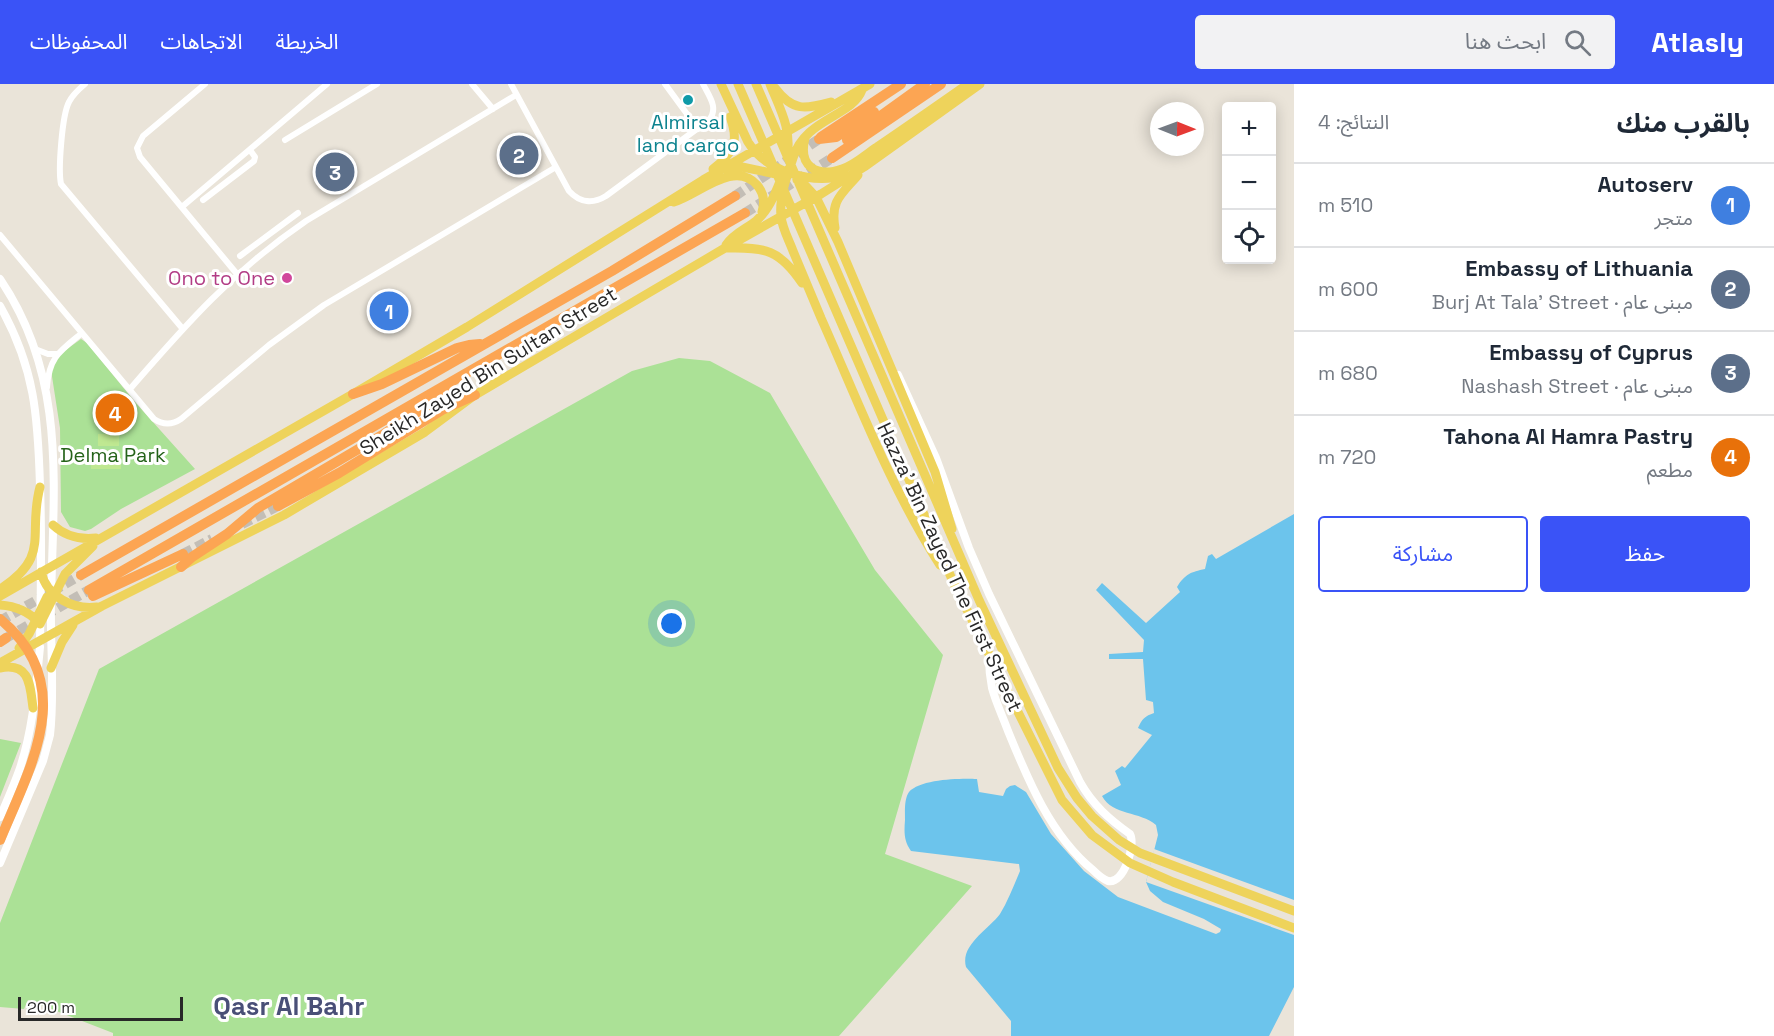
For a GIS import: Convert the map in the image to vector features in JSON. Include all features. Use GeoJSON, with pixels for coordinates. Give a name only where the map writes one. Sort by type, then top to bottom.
{"type":"FeatureCollection","features":[{"type":"Feature","properties":{"kind":"highway"},"geometry":{"type":"LineString","coordinates":[[901,84],[819,139],[829,139],[839,135],[915,84]]}},
{"type":"Feature","properties":{"kind":"highway"},"geometry":{"type":"LineString","coordinates":[[925,84],[840,145],[832,158],[941,84]]}},
{"type":"Feature","properties":{"kind":"highway","name":"Sheikh Zayed Bin Sultan Street"},"geometry":{"type":"LineString","coordinates":[[81,575],[612,271],[735,196]]}},
{"type":"Feature","properties":{"kind":"highway","name":"Sheikh Zayed Bin Sultan Street"},"geometry":{"type":"LineString","coordinates":[[183,554],[91,593],[746,213]]}},
{"type":"Feature","properties":{"kind":"highway"},"geometry":{"type":"LineString","coordinates":[[353,394],[382,384],[457,348],[483,345]]}},
{"type":"Feature","properties":{"kind":"highway"},"geometry":{"type":"LineString","coordinates":[[181,567],[192,556],[227,534],[258,508],[368,444],[431,403],[455,380]]}},
{"type":"Feature","properties":{"kind":"highway"},"geometry":{"type":"LineString","coordinates":[[278,506],[323,482],[442,410],[476,395]]}},
{"type":"Feature","properties":{"kind":"highway"},"geometry":{"type":"LineString","coordinates":[[0,619],[15,633],[30,654],[40,681],[43,699],[43,725],[39,743],[0,840]]}},
{"type":"Feature","properties":{"kind":"main road"},"geometry":{"type":"LineString","coordinates":[[720,84],[753,151],[804,184],[816,197],[890,361],[935,472],[947,509],[955,546]]}},
{"type":"Feature","properties":{"kind":"main road"},"geometry":{"type":"LineString","coordinates":[[703,180],[726,158],[735,142],[734,126],[720,84]]}},
{"type":"Feature","properties":{"kind":"main road","name":"Hazza' Bin Zayed The First Street"},"geometry":{"type":"LineString","coordinates":[[738,84],[954,584],[1062,800],[1076,819],[1100,843],[1119,857],[1152,874],[1294,928]]}},
{"type":"Feature","properties":{"kind":"main road","name":"Hazza' Bin Zayed The First Street"},"geometry":{"type":"LineString","coordinates":[[756,84],[978,600],[1064,778],[1084,807],[1109,832],[1130,847],[1164,863],[1294,911]]}},
{"type":"Feature","properties":{"kind":"main road"},"geometry":{"type":"LineString","coordinates":[[772,84],[788,102],[800,108],[812,108],[842,101]]}},
{"type":"Feature","properties":{"kind":"main road"},"geometry":{"type":"LineString","coordinates":[[772,84],[788,131],[781,217],[789,240],[814,302],[898,488],[934,555],[954,584]]}},
{"type":"Feature","properties":{"kind":"main road"},"geometry":{"type":"LineString","coordinates":[[805,136],[803,158],[810,167],[820,171],[841,169],[968,84]]}},
{"type":"Feature","properties":{"kind":"main road","name":"Sheikh Zayed Bin Sultan Street"},"geometry":{"type":"LineString","coordinates":[[0,663],[40,644],[50,635],[102,606],[254,531],[339,484],[437,424],[476,395],[816,197],[864,167],[980,84]]}},
{"type":"Feature","properties":{"kind":"main road"},"geometry":{"type":"LineString","coordinates":[[0,596],[467,327],[703,180],[867,86]]}},
{"type":"Feature","properties":{"kind":"main road"},"geometry":{"type":"LineString","coordinates":[[725,248],[734,236],[758,220],[771,202],[795,151],[805,136],[854,102],[867,86]]}},
{"type":"Feature","properties":{"kind":"main road"},"geometry":{"type":"LineString","coordinates":[[737,120],[750,127],[764,126],[775,116],[777,102]]}},
{"type":"Feature","properties":{"kind":"main road"},"geometry":{"type":"LineString","coordinates":[[703,180],[737,167],[828,179],[846,175],[864,167]]}},
{"type":"Feature","properties":{"kind":"main road"},"geometry":{"type":"LineString","coordinates":[[838,242],[834,219],[835,202],[864,167]]}},
{"type":"Feature","properties":{"kind":"main road"},"geometry":{"type":"LineString","coordinates":[[665,204],[685,198],[727,176],[740,175],[755,182],[763,194],[763,208],[758,220]]}},
{"type":"Feature","properties":{"kind":"main road"},"geometry":{"type":"LineString","coordinates":[[789,240],[796,229],[813,224],[825,229],[838,242]]}},
{"type":"Feature","properties":{"kind":"main road"},"geometry":{"type":"LineString","coordinates":[[725,248],[757,248],[778,256],[791,267],[814,302]]}},
{"type":"Feature","properties":{"kind":"main road"},"geometry":{"type":"LineString","coordinates":[[0,589],[17,578],[30,562],[35,542],[40,487]]}},
{"type":"Feature","properties":{"kind":"main road"},"geometry":{"type":"LineString","coordinates":[[53,525],[63,533],[77,538],[101,537]]}},
{"type":"Feature","properties":{"kind":"main road"},"geometry":{"type":"LineString","coordinates":[[14,655],[38,622],[69,568],[101,537]]}},
{"type":"Feature","properties":{"kind":"main road"},"geometry":{"type":"LineString","coordinates":[[41,572],[52,596],[76,607],[102,606]]}},
{"type":"Feature","properties":{"kind":"main road"},"geometry":{"type":"LineString","coordinates":[[38,622],[41,609],[52,596]]}},
{"type":"Feature","properties":{"kind":"main road"},"geometry":{"type":"LineString","coordinates":[[0,604],[19,609],[38,622],[50,635]]}},
{"type":"Feature","properties":{"kind":"main road"},"geometry":{"type":"LineString","coordinates":[[51,668],[62,642],[76,621]]}},
{"type":"Feature","properties":{"kind":"main road"},"geometry":{"type":"LineString","coordinates":[[0,668],[15,667],[24,672],[31,687],[33,708]]}},
{"type":"Feature","properties":{"kind":"street"},"geometry":{"type":"LineString","coordinates":[[85,84],[70,99],[65,111],[60,173],[62,184],[182,328]]}},
{"type":"Feature","properties":{"kind":"street"},"geometry":{"type":"LineString","coordinates":[[206,84],[143,136],[137,148],[140,157],[183,206],[237,274]]}},
{"type":"Feature","properties":{"kind":"street"},"geometry":{"type":"LineString","coordinates":[[183,206],[327,84]]}},
{"type":"Feature","properties":{"kind":"street"},"geometry":{"type":"LineString","coordinates":[[285,140],[365,87],[378,84]]}},
{"type":"Feature","properties":{"kind":"street"},"geometry":{"type":"LineString","coordinates":[[472,84],[493,109]]}},
{"type":"Feature","properties":{"kind":"street"},"geometry":{"type":"LineString","coordinates":[[511,84],[574,196],[587,201],[606,196],[709,120],[714,113],[703,84]]}},
{"type":"Feature","properties":{"kind":"street"},"geometry":{"type":"LineString","coordinates":[[665,84],[698,129]]}},
{"type":"Feature","properties":{"kind":"street"},"geometry":{"type":"LineString","coordinates":[[130,389],[182,328],[237,274],[274,243],[306,221],[516,95]]}},
{"type":"Feature","properties":{"kind":"street"},"geometry":{"type":"LineString","coordinates":[[203,200],[254,161],[255,157],[250,150]]}},
{"type":"Feature","properties":{"kind":"street"},"geometry":{"type":"LineString","coordinates":[[0,235],[158,421],[165,423],[177,421],[269,345],[324,305],[556,167]]}},
{"type":"Feature","properties":{"kind":"street"},"geometry":{"type":"LineString","coordinates":[[216,179],[220,187]]}},
{"type":"Feature","properties":{"kind":"street"},"geometry":{"type":"LineString","coordinates":[[240,256],[298,213]]}},
{"type":"Feature","properties":{"kind":"street"},"geometry":{"type":"LineString","coordinates":[[268,235],[274,243]]}},
{"type":"Feature","properties":{"kind":"street"},"geometry":{"type":"LineString","coordinates":[[0,279],[20,313],[35,349],[46,390],[52,433],[53,525],[50,635],[51,726],[46,752],[0,863]]}},
{"type":"Feature","properties":{"kind":"street"},"geometry":{"type":"LineString","coordinates":[[0,306],[17,340],[34,393],[40,487],[41,609]]}},
{"type":"Feature","properties":{"kind":"street"},"geometry":{"type":"LineString","coordinates":[[46,390],[48,372],[57,354],[82,333]]}},
{"type":"Feature","properties":{"kind":"street"},"geometry":{"type":"LineString","coordinates":[[35,349],[48,354],[57,354]]}},
{"type":"Feature","properties":{"kind":"street"},"geometry":{"type":"LineString","coordinates":[[890,361],[907,392],[936,458],[988,594],[1080,782],[1102,813],[1132,838],[1126,864],[1119,879],[1112,881],[1103,878],[1060,836],[1034,788],[1009,732],[992,686],[989,657]]}},
{"type":"Feature","properties":{"kind":"street"},"geometry":{"type":"LineString","coordinates":[[0,817],[20,770],[33,708],[40,644],[38,622]]}},
{"type":"Feature","properties":{"kind":"green space","name":"Delma Park"},"geometry":{"type":"Polygon","coordinates":[[[81,339],[87,343],[135,402],[195,469],[85,531],[70,527],[61,512],[60,428],[51,370],[56,357],[81,339]]]}},
{"type":"Feature","properties":{"kind":"green space"},"geometry":{"type":"Polygon","coordinates":[[[679,358],[710,361],[770,393],[875,570],[943,655],[885,854],[972,886],[839,1036],[113,1036],[113,1033],[28,1000],[24,1009],[0,1007],[0,923],[99,669],[632,371],[679,358]]]}},
{"type":"Feature","properties":{"kind":"green space"},"geometry":{"type":"Polygon","coordinates":[[[98,434],[119,434],[119,446],[98,446],[98,434]]]}},
{"type":"Feature","properties":{"kind":"green space"},"geometry":{"type":"Polygon","coordinates":[[[91,454],[121,455],[121,469],[91,469],[91,454]]]}},
{"type":"Feature","properties":{"kind":"green space"},"geometry":{"type":"Polygon","coordinates":[[[0,739],[21,743],[0,797],[0,739]]]}},
{"type":"Feature","properties":{"kind":"water"},"geometry":{"type":"Polygon","coordinates":[[[1294,514],[1294,987],[1269,1036],[1011,1036],[1011,1021],[966,967],[965,959],[976,938],[1003,909],[1020,871],[1019,864],[911,851],[905,833],[907,795],[922,784],[951,779],[977,779],[979,792],[1003,796],[1006,789],[1015,785],[1026,792],[1051,834],[1084,871],[1118,897],[1216,934],[1220,932],[1221,929],[1204,919],[1163,902],[1150,891],[1146,882],[1158,835],[1156,825],[1142,817],[1113,807],[1102,796],[1121,785],[1115,771],[1122,766],[1125,768],[1152,735],[1138,728],[1144,718],[1154,713],[1153,702],[1146,700],[1143,659],[1109,659],[1109,654],[1143,652],[1144,640],[1096,590],[1102,583],[1146,623],[1180,592],[1177,587],[1186,576],[1205,569],[1208,556],[1212,554],[1216,559],[1294,514]]]}},
{"type":"Feature","properties":{"kind":"pier"},"geometry":{"type":"Polygon","coordinates":[[[1154,849],[1294,900],[1294,935],[1146,882],[1154,849]]]}},
{"type":"Feature","properties":{"kind":"tunnel"},"geometry":{"type":"LineString","coordinates":[[735,196],[819,139]]}},
{"type":"Feature","properties":{"kind":"tunnel"},"geometry":{"type":"LineString","coordinates":[[745,213],[832,158]]}},
{"type":"Feature","properties":{"kind":"tunnel"},"geometry":{"type":"LineString","coordinates":[[242,524],[278,506]]}},
{"type":"Feature","properties":{"kind":"tunnel"},"geometry":{"type":"LineString","coordinates":[[183,554],[212,539]]}},
{"type":"Feature","properties":{"kind":"tunnel"},"geometry":{"type":"LineString","coordinates":[[0,621],[81,575]]}},
{"type":"Feature","properties":{"kind":"tunnel"},"geometry":{"type":"LineString","coordinates":[[6,638],[89,590]]}},
{"type":"Feature","properties":{"kind":"place","name":"Almirsal land cargo"},"geometry":{"type":"Point","coordinates":[688,100]}},
{"type":"Feature","properties":{"kind":"place","name":"Embassy of Lithuania"},"geometry":{"type":"Point","coordinates":[519,155]}},
{"type":"Feature","properties":{"kind":"place","name":"Embassy of Cyprus"},"geometry":{"type":"Point","coordinates":[335,172]}},
{"type":"Feature","properties":{"kind":"place","name":"Ono to One"},"geometry":{"type":"Point","coordinates":[287,278]}},
{"type":"Feature","properties":{"kind":"place","name":"Autoserv"},"geometry":{"type":"Point","coordinates":[389,311]}},
{"type":"Feature","properties":{"kind":"place","name":"Tahona Al Hamra Pastry"},"geometry":{"type":"Point","coordinates":[115,413]}},
{"type":"Feature","properties":{"kind":"district","name":"Qasr Al Bahr"},"geometry":{"type":"Point","coordinates":[289,1006]}}]}
